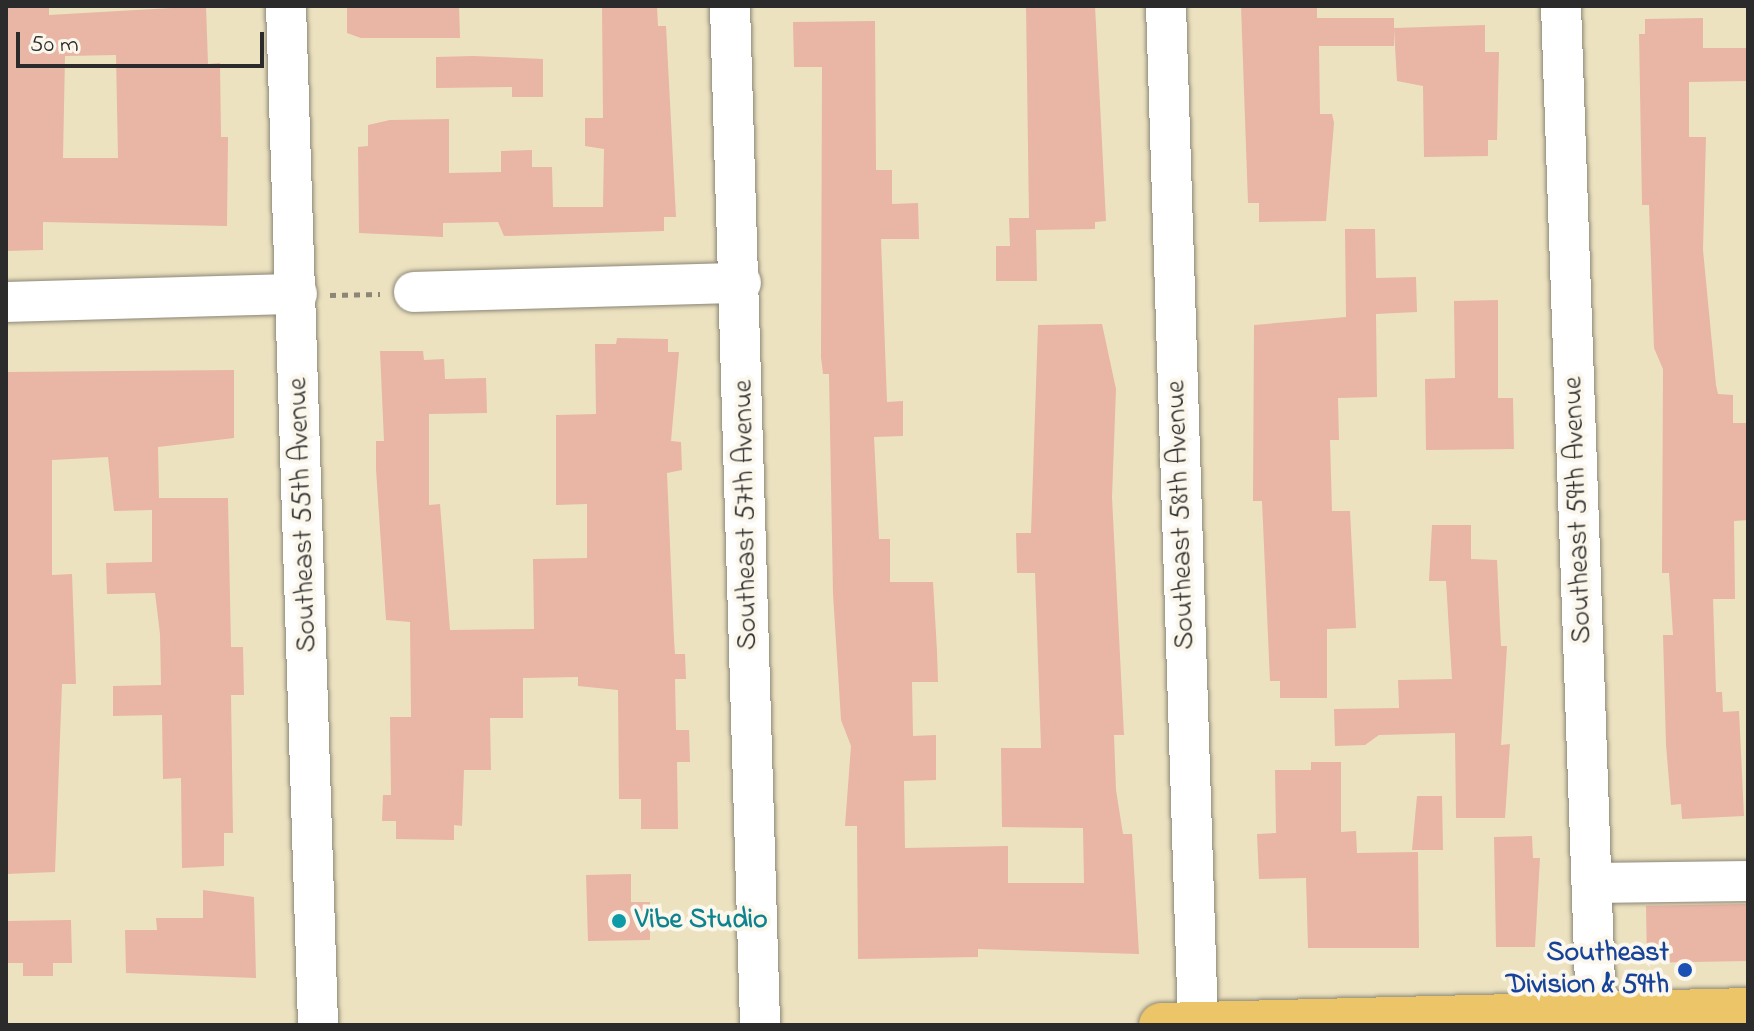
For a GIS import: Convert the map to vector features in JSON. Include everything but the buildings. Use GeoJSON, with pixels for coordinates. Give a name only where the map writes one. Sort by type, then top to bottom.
{"type":"FeatureCollection","features":[{"type":"Feature","properties":{"kind":"main road"},"geometry":{"type":"LineString","coordinates":[[1161,1025],[1471,1021],[1596,1013],[1723,1015]]}},
{"type":"Feature","properties":{"kind":"street","name":"Southeast 55th Avenue"},"geometry":{"type":"LineString","coordinates":[[286,6],[318,1025]]}},
{"type":"Feature","properties":{"kind":"street","name":"Southeast 57th Avenue"},"geometry":{"type":"LineString","coordinates":[[730,6],[741,283],[760,1025]]}},
{"type":"Feature","properties":{"kind":"street","name":"Southeast 58th Avenue"},"geometry":{"type":"LineString","coordinates":[[1166,6],[1198,1024]]}},
{"type":"Feature","properties":{"kind":"street","name":"Southeast 59th Avenue"},"geometry":{"type":"LineString","coordinates":[[1561,6],[1596,1013]]}},
{"type":"Feature","properties":{"kind":"street"},"geometry":{"type":"LineString","coordinates":[[414,292],[741,283]]}},
{"type":"Feature","properties":{"kind":"street"},"geometry":{"type":"LineString","coordinates":[[6,302],[297,294]]}},
{"type":"Feature","properties":{"kind":"street"},"geometry":{"type":"LineString","coordinates":[[1592,883],[1748,881]]}},
{"type":"Feature","properties":{"kind":"path"},"geometry":{"type":"LineString","coordinates":[[297,294],[414,292]]}},
{"type":"Feature","properties":{"kind":"place","name":"Vibe Studio"},"geometry":{"type":"Point","coordinates":[619,921]}},
{"type":"Feature","properties":{"kind":"place","name":"Southeast Division & 59th"},"geometry":{"type":"Point","coordinates":[1685,970]}}]}
